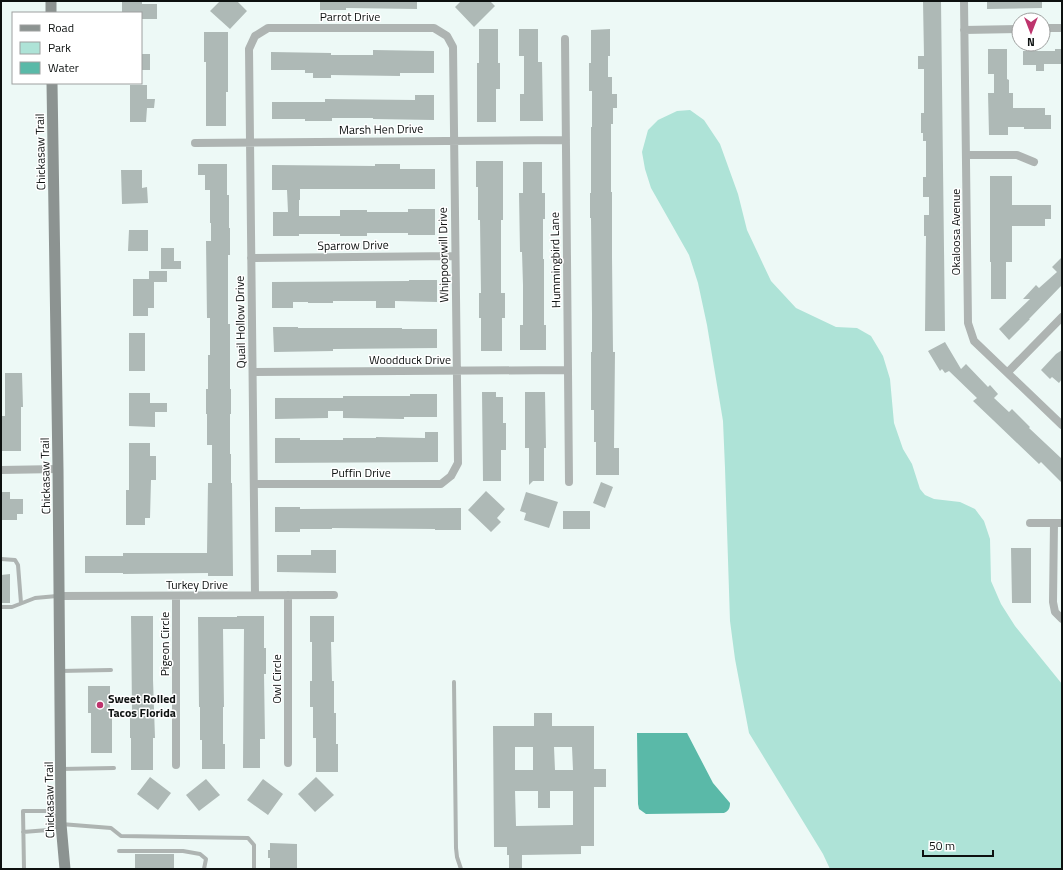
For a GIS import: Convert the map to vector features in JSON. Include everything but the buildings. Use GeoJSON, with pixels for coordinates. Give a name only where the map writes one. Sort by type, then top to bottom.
{"type":"FeatureCollection","features":[{"type":"Feature","properties":{"kind":"street"},"geometry":{"type":"LineString","coordinates":[[51,1],[51,12]]}},
{"type":"Feature","properties":{"kind":"street","name":"Okaloosa Avenue"},"geometry":{"type":"LineString","coordinates":[[964,1],[968,323],[974,341],[1062,425]]}},
{"type":"Feature","properties":{"kind":"street","name":"Parrot Drive"},"geometry":{"type":"LineString","coordinates":[[249,49],[255,36],[268,28],[434,28],[447,36],[453,47]]}},
{"type":"Feature","properties":{"kind":"street"},"geometry":{"type":"LineString","coordinates":[[1051,28],[1062,28]]}},
{"type":"Feature","properties":{"kind":"street"},"geometry":{"type":"LineString","coordinates":[[964,30],[1011,29]]}},
{"type":"Feature","properties":{"kind":"street","name":"Hummingbird Lane"},"geometry":{"type":"LineString","coordinates":[[565,39],[569,482]]}},
{"type":"Feature","properties":{"kind":"street","name":"Whippoorwill Drive"},"geometry":{"type":"LineString","coordinates":[[453,47],[458,463]]}},
{"type":"Feature","properties":{"kind":"street","name":"Quail Hollow Drive"},"geometry":{"type":"LineString","coordinates":[[249,49],[255,595]]}},
{"type":"Feature","properties":{"kind":"street","name":"Chickasaw Trail"},"geometry":{"type":"LineString","coordinates":[[52,84],[60,596],[61,824],[65,869]]}},
{"type":"Feature","properties":{"kind":"street","name":"Marsh Hen Drive"},"geometry":{"type":"LineString","coordinates":[[195,143],[566,140]]}},
{"type":"Feature","properties":{"kind":"street"},"geometry":{"type":"LineString","coordinates":[[966,155],[1017,155],[1034,162]]}},
{"type":"Feature","properties":{"kind":"street","name":"Sparrow Drive"},"geometry":{"type":"LineString","coordinates":[[251,258],[455,256]]}},
{"type":"Feature","properties":{"kind":"street"},"geometry":{"type":"LineString","coordinates":[[1008,372],[1062,317]]}},
{"type":"Feature","properties":{"kind":"street","name":"Woodduck Drive"},"geometry":{"type":"LineString","coordinates":[[253,372],[568,370]]}},
{"type":"Feature","properties":{"kind":"street","name":"Puffin Drive"},"geometry":{"type":"LineString","coordinates":[[254,484],[440,484],[451,476],[458,463]]}},
{"type":"Feature","properties":{"kind":"street"},"geometry":{"type":"LineString","coordinates":[[1,470],[58,469]]}},
{"type":"Feature","properties":{"kind":"street"},"geometry":{"type":"LineString","coordinates":[[1030,524],[1058,523],[1053,602],[1055,612],[1062,619]]}},
{"type":"Feature","properties":{"kind":"street","name":"Owl Circle"},"geometry":{"type":"LineString","coordinates":[[288,595],[288,763]]}},
{"type":"Feature","properties":{"kind":"street","name":"Turkey Drive"},"geometry":{"type":"LineString","coordinates":[[60,596],[334,595]]}},
{"type":"Feature","properties":{"kind":"street","name":"Pigeon Circle"},"geometry":{"type":"LineString","coordinates":[[176,596],[176,765]]}},
{"type":"Feature","properties":{"kind":"lane"},"geometry":{"type":"LineString","coordinates":[[1,559],[14,560],[18,565],[21,603]]}},
{"type":"Feature","properties":{"kind":"lane"},"geometry":{"type":"LineString","coordinates":[[1,607],[12,607],[35,598],[60,596]]}},
{"type":"Feature","properties":{"kind":"lane"},"geometry":{"type":"LineString","coordinates":[[60,671],[111,670]]}},
{"type":"Feature","properties":{"kind":"lane"},"geometry":{"type":"LineString","coordinates":[[454,682],[456,848],[461,869]]}},
{"type":"Feature","properties":{"kind":"lane"},"geometry":{"type":"LineString","coordinates":[[61,769],[114,768]]}},
{"type":"Feature","properties":{"kind":"lane"},"geometry":{"type":"LineString","coordinates":[[24,869],[23,811],[50,810],[61,824]]}},
{"type":"Feature","properties":{"kind":"lane"},"geometry":{"type":"LineString","coordinates":[[23,832],[48,830],[61,824],[111,828],[121,836],[248,838],[254,845],[254,869]]}},
{"type":"Feature","properties":{"kind":"lane"},"geometry":{"type":"LineString","coordinates":[[119,851],[183,851],[200,854],[206,859],[204,869]]}},
{"type":"Feature","properties":{"kind":"green space"},"geometry":{"type":"Polygon","coordinates":[[[690,110],[704,120],[720,144],[738,194],[747,230],[771,281],[796,308],[836,327],[857,328],[871,336],[883,356],[890,379],[894,423],[903,449],[912,464],[920,489],[925,495],[934,499],[960,502],[975,509],[984,521],[990,539],[991,581],[1001,604],[1015,626],[1062,684],[1062,869],[830,869],[823,854],[749,733],[735,659],[730,621],[723,421],[707,325],[698,283],[689,255],[651,188],[645,169],[642,152],[648,130],[658,120],[677,111],[690,110]]]}},
{"type":"Feature","properties":{"kind":"water"},"geometry":{"type":"Polygon","coordinates":[[[637,733],[687,733],[713,783],[730,803],[728,811],[724,813],[646,814],[639,809],[637,733]]]}},
{"type":"Feature","properties":{"kind":"place","name":"Sweet Rolled Tacos Florida"},"geometry":{"type":"Point","coordinates":[100,705]}}]}
